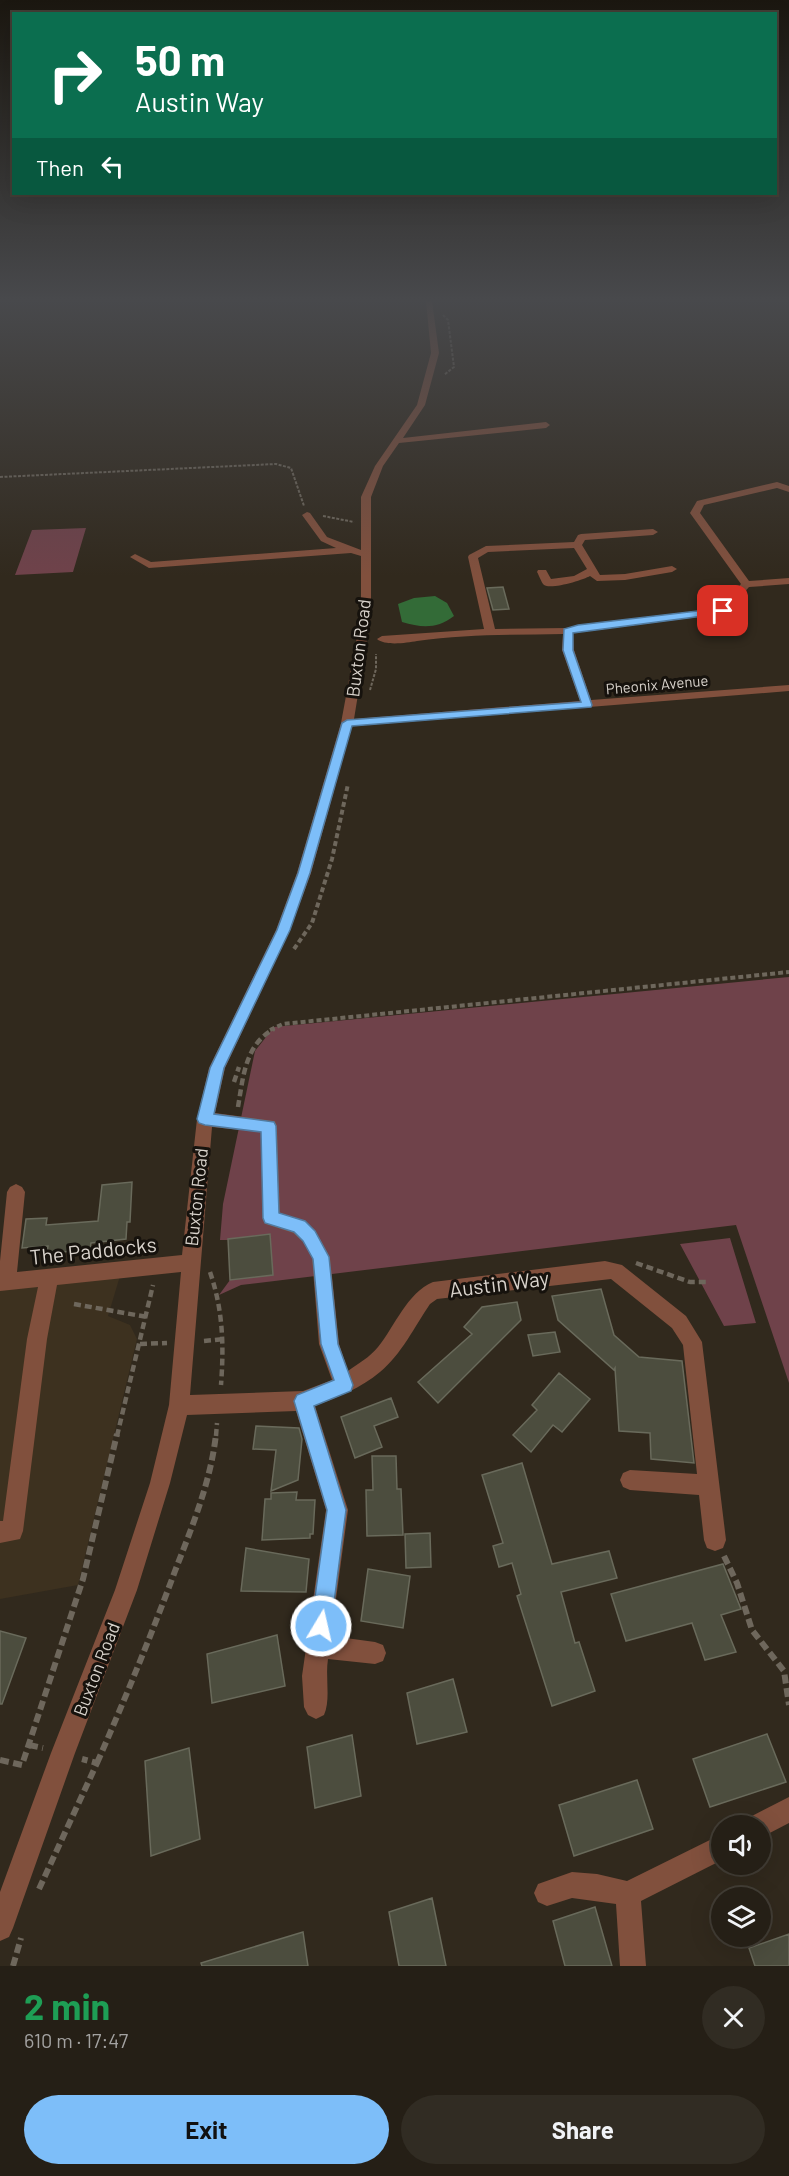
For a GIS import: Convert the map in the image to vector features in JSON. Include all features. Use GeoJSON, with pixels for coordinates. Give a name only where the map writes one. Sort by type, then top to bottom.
{"type":"FeatureCollection","features":[{"type":"Feature","properties":{"kind":"street","name":"Buxton Road"},"geometry":{"type":"LineString","coordinates":[[0,1928],[126,1590],[160,1483],[179,1405],[186,1342],[199,1265],[205,1119],[217,1068],[284,930],[304,873],[347,723],[366,615],[364,554],[366,497],[379,466],[422,405],[425,393]]}},
{"type":"Feature","properties":{"kind":"street"},"geometry":{"type":"LineString","coordinates":[[396,441],[546,425]]}},
{"type":"Feature","properties":{"kind":"street"},"geometry":{"type":"LineString","coordinates":[[746,584],[695,513],[700,503],[777,485],[789,489]]}},
{"type":"Feature","properties":{"kind":"street"},"geometry":{"type":"LineString","coordinates":[[307,515],[324,539],[334,545],[364,554]]}},
{"type":"Feature","properties":{"kind":"street"},"geometry":{"type":"LineString","coordinates":[[577,544],[581,537],[653,532]]}},
{"type":"Feature","properties":{"kind":"street"},"geometry":{"type":"LineString","coordinates":[[577,544],[597,578],[625,577],[672,569]]}},
{"type":"Feature","properties":{"kind":"street"},"geometry":{"type":"LineString","coordinates":[[490,631],[473,556],[486,549],[577,544]]}},
{"type":"Feature","properties":{"kind":"street"},"geometry":{"type":"LineString","coordinates":[[135,557],[149,565],[351,550]]}},
{"type":"Feature","properties":{"kind":"street"},"geometry":{"type":"LineString","coordinates":[[542,572],[550,587],[577,579],[593,570]]}},
{"type":"Feature","properties":{"kind":"street"},"geometry":{"type":"LineString","coordinates":[[379,641],[452,633],[568,631],[723,611],[746,584],[789,581]]}},
{"type":"Feature","properties":{"kind":"street"},"geometry":{"type":"LineString","coordinates":[[568,631],[568,650],[587,705]]}},
{"type":"Feature","properties":{"kind":"street","name":"Pheonix Avenue"},"geometry":{"type":"LineString","coordinates":[[347,723],[789,688]]}},
{"type":"Feature","properties":{"kind":"street"},"geometry":{"type":"LineString","coordinates":[[205,1119],[268,1126],[271,1218],[299,1227],[309,1236],[321,1257],[329,1344],[344,1385]]}},
{"type":"Feature","properties":{"kind":"street"},"geometry":{"type":"LineString","coordinates":[[3,1282],[16,1192]]}},
{"type":"Feature","properties":{"kind":"street","name":"The Paddocks"},"geometry":{"type":"LineString","coordinates":[[3,1282],[157,1266],[199,1265]]}},
{"type":"Feature","properties":{"kind":"street","name":"Austin Way"},"geometry":{"type":"LineString","coordinates":[[179,1405],[303,1401],[344,1385],[380,1359],[423,1298],[433,1291],[604,1270],[615,1271]]}},
{"type":"Feature","properties":{"kind":"street"},"geometry":{"type":"LineString","coordinates":[[615,1271],[680,1322],[692,1342],[716,1539]]}},
{"type":"Feature","properties":{"kind":"street"},"geometry":{"type":"LineString","coordinates":[[0,1532],[12,1531],[37,1339],[50,1276]]}},
{"type":"Feature","properties":{"kind":"street"},"geometry":{"type":"LineString","coordinates":[[303,1401],[337,1510],[314,1676],[316,1707]]}},
{"type":"Feature","properties":{"kind":"street"},"geometry":{"type":"LineString","coordinates":[[630,1480],[708,1485]]}},
{"type":"Feature","properties":{"kind":"street"},"geometry":{"type":"LineString","coordinates":[[318,1646],[375,1653]]}},
{"type":"Feature","properties":{"kind":"street"},"geometry":{"type":"LineString","coordinates":[[771,1819],[789,1809]]}},
{"type":"Feature","properties":{"kind":"street"},"geometry":{"type":"LineString","coordinates":[[547,1893],[572,1885],[597,1887],[628,1894],[711,1852]]}},
{"type":"Feature","properties":{"kind":"street"},"geometry":{"type":"LineString","coordinates":[[628,1894],[633,1966]]}},
{"type":"Feature","properties":{"kind":"path"},"geometry":{"type":"LineString","coordinates":[[0,477],[276,464],[291,468]]}},
{"type":"Feature","properties":{"kind":"path"},"geometry":{"type":"LineString","coordinates":[[379,641],[376,669],[367,705],[369,714],[379,721]]}},
{"type":"Feature","properties":{"kind":"path"},"geometry":{"type":"LineString","coordinates":[[292,951],[312,922],[342,820],[350,774]]}},
{"type":"Feature","properties":{"kind":"path"},"geometry":{"type":"LineString","coordinates":[[228,1121],[250,1051],[257,1039],[267,1030],[283,1024],[789,972]]}},
{"type":"Feature","properties":{"kind":"path"},"geometry":{"type":"LineString","coordinates":[[228,1121],[242,1056]]}},
{"type":"Feature","properties":{"kind":"path"},"geometry":{"type":"LineString","coordinates":[[615,1271],[622,1264],[646,1264],[694,1284],[708,1282]]}},
{"type":"Feature","properties":{"kind":"path"},"geometry":{"type":"LineString","coordinates":[[35,1898],[139,1666],[213,1463],[224,1318],[219,1295],[199,1265]]}},
{"type":"Feature","properties":{"kind":"path"},"geometry":{"type":"LineString","coordinates":[[0,1760],[22,1765],[83,1579],[147,1317],[157,1266]]}},
{"type":"Feature","properties":{"kind":"path"},"geometry":{"type":"LineString","coordinates":[[74,1304],[147,1317]]}},
{"type":"Feature","properties":{"kind":"path"},"geometry":{"type":"LineString","coordinates":[[716,1539],[736,1583],[752,1630],[786,1670],[789,1706]]}},
{"type":"Feature","properties":{"kind":"path"},"geometry":{"type":"LineString","coordinates":[[63,1754],[97,1763]]}},
{"type":"Feature","properties":{"kind":"path"},"geometry":{"type":"LineString","coordinates":[[13,1966],[25,1927]]}},
{"type":"Feature","properties":{"kind":"shaded area"},"geometry":{"type":"Polygon","coordinates":[[[86,528],[73,572],[15,575],[32,530],[86,528]]]}},
{"type":"Feature","properties":{"kind":"shaded area"},"geometry":{"type":"Polygon","coordinates":[[[435,596],[447,603],[454,616],[442,623],[429,626],[402,622],[398,604],[414,598],[435,596]]]}},
{"type":"Feature","properties":{"kind":"shaded area"},"geometry":{"type":"Polygon","coordinates":[[[789,977],[789,1383],[736,1225],[241,1285],[219,1295],[230,1280],[228,1240],[220,1240],[223,1204],[255,1051],[274,1027],[789,977]]]}},
{"type":"Feature","properties":{"kind":"shaded area"},"geometry":{"type":"Polygon","coordinates":[[[730,1238],[756,1323],[724,1326],[680,1244],[730,1238]]]}},
{"type":"Feature","properties":{"kind":"shaded area"},"geometry":{"type":"Polygon","coordinates":[[[123,1266],[108,1316],[130,1325],[137,1339],[78,1585],[0,1599],[0,1276],[123,1266]]]}},
{"type":"Feature","properties":{"kind":"building"},"geometry":{"type":"Polygon","coordinates":[[[503,587],[509,609],[493,610],[487,588],[503,587]]]}},
{"type":"Feature","properties":{"kind":"building"},"geometry":{"type":"Polygon","coordinates":[[[132,1182],[130,1222],[127,1222],[126,1239],[91,1243],[90,1250],[47,1253],[48,1246],[22,1248],[26,1219],[47,1218],[46,1225],[98,1221],[102,1185],[132,1182]]]}},
{"type":"Feature","properties":{"kind":"building"},"geometry":{"type":"Polygon","coordinates":[[[270,1234],[273,1275],[230,1280],[228,1239],[270,1234]]]}},
{"type":"Feature","properties":{"kind":"building"},"geometry":{"type":"Polygon","coordinates":[[[601,1289],[614,1335],[639,1357],[682,1361],[694,1463],[651,1459],[650,1433],[619,1431],[615,1368],[614,1370],[558,1320],[552,1296],[601,1289]]]}},
{"type":"Feature","properties":{"kind":"building"},"geometry":{"type":"Polygon","coordinates":[[[517,1302],[521,1320],[438,1403],[418,1382],[472,1334],[464,1327],[482,1307],[517,1302]]]}},
{"type":"Feature","properties":{"kind":"building"},"geometry":{"type":"Polygon","coordinates":[[[555,1332],[560,1352],[533,1356],[528,1335],[555,1332]]]}},
{"type":"Feature","properties":{"kind":"building"},"geometry":{"type":"Polygon","coordinates":[[[559,1373],[590,1399],[562,1432],[553,1425],[531,1452],[513,1435],[537,1410],[532,1405],[559,1373]]]}},
{"type":"Feature","properties":{"kind":"building"},"geometry":{"type":"Polygon","coordinates":[[[391,1398],[398,1417],[374,1426],[382,1447],[355,1458],[341,1417],[391,1398]]]}},
{"type":"Feature","properties":{"kind":"building"},"geometry":{"type":"Polygon","coordinates":[[[256,1426],[299,1428],[302,1439],[298,1480],[271,1491],[276,1450],[253,1449],[256,1426]]]}},
{"type":"Feature","properties":{"kind":"building"},"geometry":{"type":"Polygon","coordinates":[[[372,1456],[396,1456],[397,1489],[401,1489],[403,1535],[367,1536],[366,1490],[373,1490],[372,1456]]]}},
{"type":"Feature","properties":{"kind":"building"},"geometry":{"type":"Polygon","coordinates":[[[522,1463],[552,1564],[609,1551],[617,1578],[561,1592],[575,1643],[579,1642],[595,1691],[552,1706],[517,1596],[521,1594],[512,1563],[499,1567],[493,1546],[503,1543],[482,1475],[522,1463]]]}},
{"type":"Feature","properties":{"kind":"building"},"geometry":{"type":"Polygon","coordinates":[[[297,1492],[296,1500],[315,1500],[313,1534],[310,1534],[310,1538],[262,1540],[265,1499],[271,1499],[271,1493],[297,1492]]]}},
{"type":"Feature","properties":{"kind":"building"},"geometry":{"type":"Polygon","coordinates":[[[430,1533],[431,1567],[406,1568],[405,1534],[430,1533]]]}},
{"type":"Feature","properties":{"kind":"building"},"geometry":{"type":"Polygon","coordinates":[[[246,1548],[309,1559],[306,1592],[241,1591],[246,1548]]]}},
{"type":"Feature","properties":{"kind":"building"},"geometry":{"type":"Polygon","coordinates":[[[723,1564],[741,1609],[721,1615],[736,1652],[705,1660],[692,1623],[626,1641],[611,1594],[723,1564]]]}},
{"type":"Feature","properties":{"kind":"building"},"geometry":{"type":"Polygon","coordinates":[[[368,1569],[410,1576],[403,1628],[361,1621],[368,1569]]]}},
{"type":"Feature","properties":{"kind":"building"},"geometry":{"type":"Polygon","coordinates":[[[0,1631],[26,1638],[2,1704],[0,1704],[0,1631]]]}},
{"type":"Feature","properties":{"kind":"building"},"geometry":{"type":"Polygon","coordinates":[[[277,1635],[285,1686],[212,1703],[207,1654],[277,1635]]]}},
{"type":"Feature","properties":{"kind":"building"},"geometry":{"type":"Polygon","coordinates":[[[453,1679],[467,1732],[417,1744],[407,1693],[453,1679]]]}},
{"type":"Feature","properties":{"kind":"building"},"geometry":{"type":"Polygon","coordinates":[[[767,1734],[786,1782],[710,1807],[693,1759],[767,1734]]]}},
{"type":"Feature","properties":{"kind":"building"},"geometry":{"type":"Polygon","coordinates":[[[352,1735],[361,1796],[315,1808],[307,1747],[352,1735]]]}},
{"type":"Feature","properties":{"kind":"building"},"geometry":{"type":"Polygon","coordinates":[[[189,1748],[200,1839],[151,1856],[145,1761],[189,1748]]]}},
{"type":"Feature","properties":{"kind":"building"},"geometry":{"type":"Polygon","coordinates":[[[637,1780],[653,1829],[574,1856],[559,1805],[637,1780]]]}},
{"type":"Feature","properties":{"kind":"building"},"geometry":{"type":"Polygon","coordinates":[[[432,1898],[446,1966],[399,1966],[389,1912],[432,1898]]]}},
{"type":"Feature","properties":{"kind":"building"},"geometry":{"type":"Polygon","coordinates":[[[595,1907],[612,1966],[565,1966],[553,1921],[595,1907]]]}},
{"type":"Feature","properties":{"kind":"building"},"geometry":{"type":"Polygon","coordinates":[[[303,1932],[308,1966],[202,1966],[201,1963],[303,1932]]]}},
{"type":"Feature","properties":{"kind":"building"},"geometry":{"type":"Polygon","coordinates":[[[789,1934],[789,1966],[755,1966],[749,1948],[771,1947],[771,1940],[789,1934]]]}},
{"type":"Feature","properties":{"kind":"route"},"geometry":{"type":"LineString","coordinates":[[321,1626],[337,1510],[303,1401],[344,1385],[329,1344],[321,1257],[309,1236],[299,1227],[271,1218],[268,1126],[205,1119],[217,1068],[284,930],[304,873],[347,723],[587,705],[568,650],[568,631],[723,611]]}}]}
